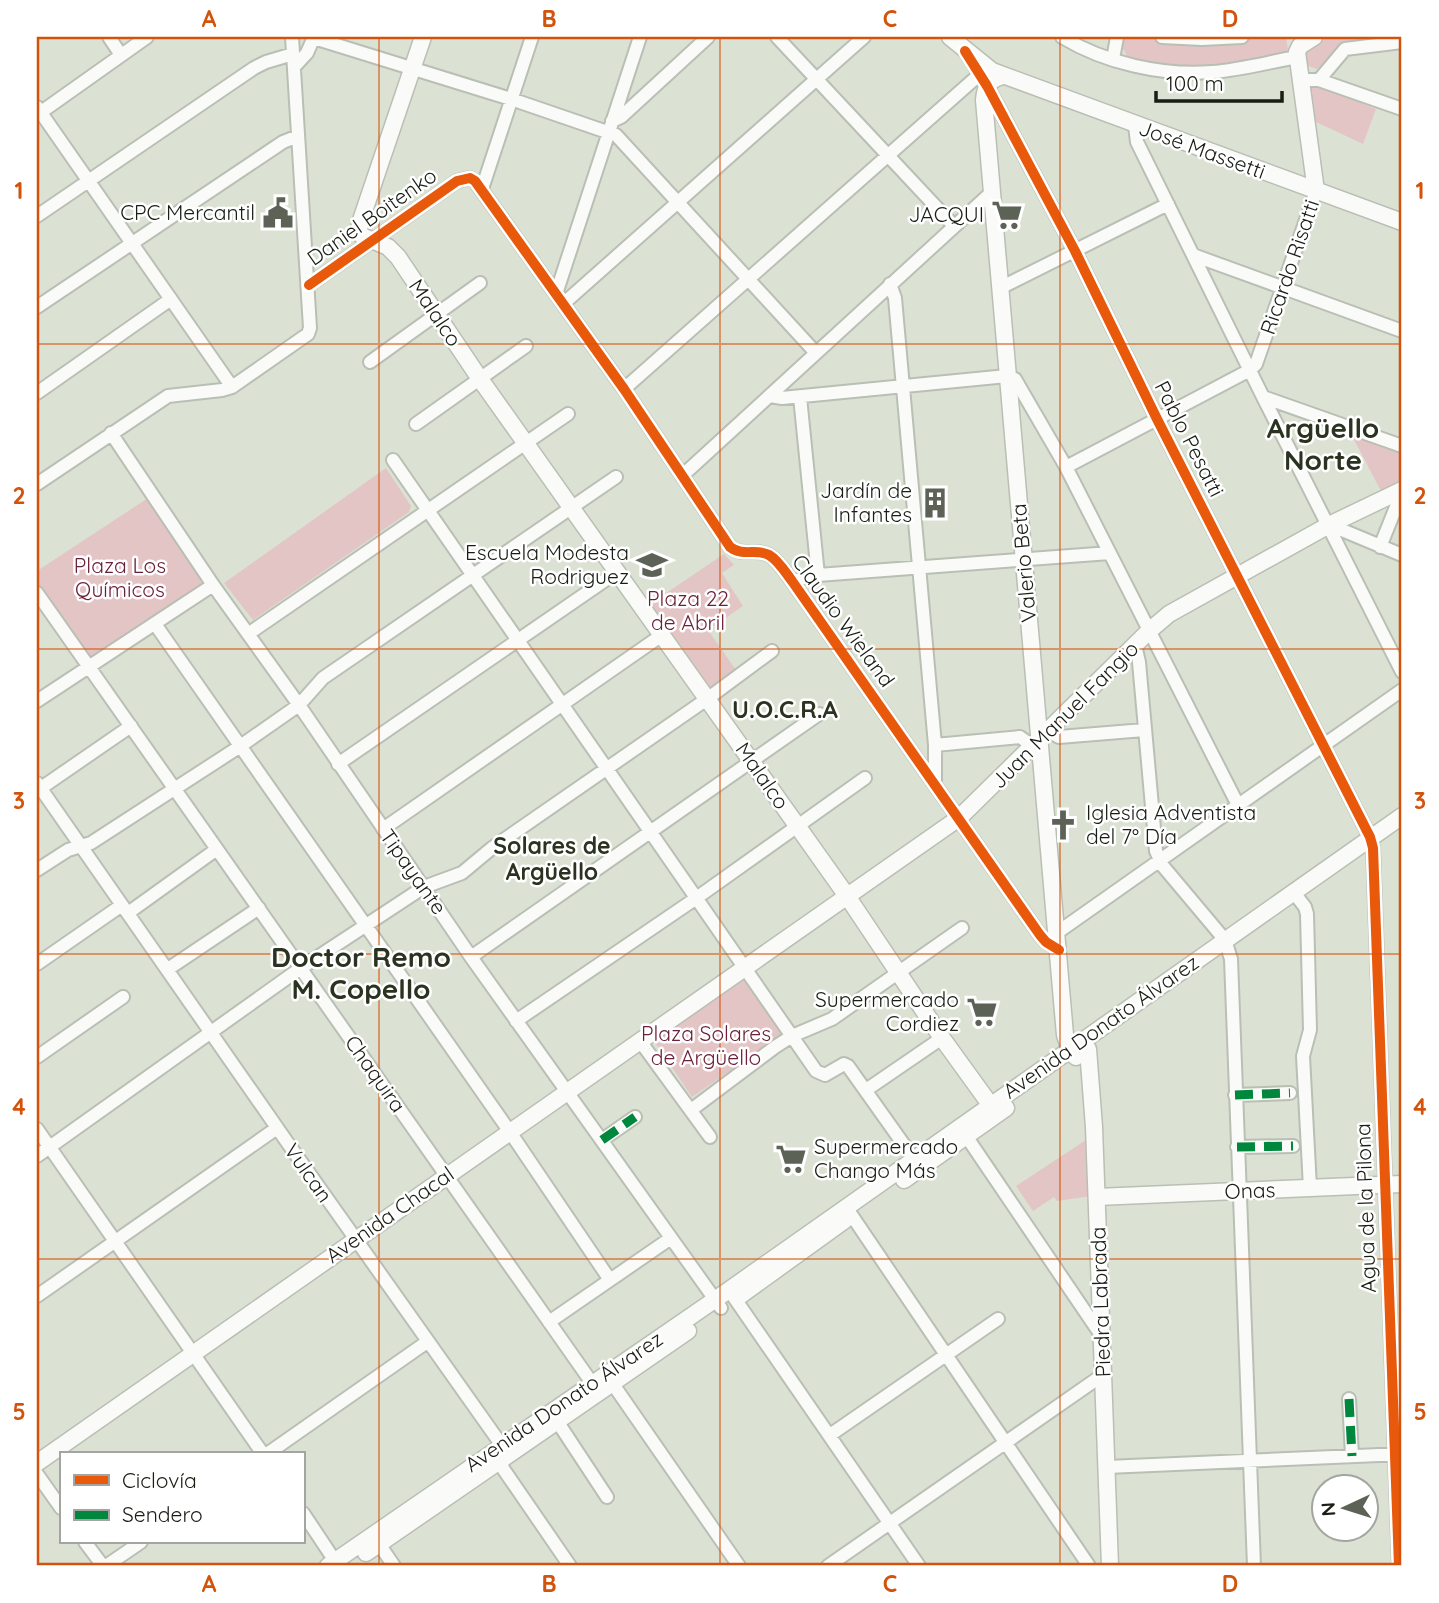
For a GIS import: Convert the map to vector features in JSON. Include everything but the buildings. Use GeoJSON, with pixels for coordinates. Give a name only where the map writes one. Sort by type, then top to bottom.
{"type":"FeatureCollection","features":[{"type":"Feature","properties":{"kind":"main road"},"geometry":{"type":"LineString","coordinates":[[360,222],[423,37]]}},
{"type":"Feature","properties":{"kind":"main road","name":"Pablo Pesatti"},"geometry":{"type":"LineString","coordinates":[[950,37],[984,67],[1003,76]]}},
{"type":"Feature","properties":{"kind":"main road"},"geometry":{"type":"LineString","coordinates":[[1295,48],[1314,37]]}},
{"type":"Feature","properties":{"kind":"main road","name":"Ricardo Risatti"},"geometry":{"type":"LineString","coordinates":[[1295,48],[1316,191]]}},
{"type":"Feature","properties":{"kind":"main road"},"geometry":{"type":"LineString","coordinates":[[984,80],[1003,76]]}},
{"type":"Feature","properties":{"kind":"main road","name":"José Massetti"},"geometry":{"type":"LineString","coordinates":[[1003,76],[1402,222]]}},
{"type":"Feature","properties":{"kind":"main road","name":"Valerio Beta"},"geometry":{"type":"LineString","coordinates":[[984,80],[1065,1035],[1079,1050]]}},
{"type":"Feature","properties":{"kind":"main road","name":"Malalco"},"geometry":{"type":"LineString","coordinates":[[360,222],[359,232],[362,236],[388,247],[398,257],[480,379],[848,896],[993,1110]]}},
{"type":"Feature","properties":{"kind":"main road","name":"Juan Manuel Fangio"},"geometry":{"type":"LineString","coordinates":[[745,969],[959,818],[1039,737],[1170,614],[1329,525],[1402,491]]}},
{"type":"Feature","properties":{"kind":"main road","name":"Avenida Donato Álvarez"},"geometry":{"type":"LineString","coordinates":[[1227,944],[1298,898],[1372,843],[1402,816]]}},
{"type":"Feature","properties":{"kind":"main road","name":"Avenida Donato Álvarez"},"geometry":{"type":"LineString","coordinates":[[337,1565],[603,1380],[725,1299],[1372,843],[1402,828]]}},
{"type":"Feature","properties":{"kind":"main road","name":"Avenida Chacal"},"geometry":{"type":"LineString","coordinates":[[37,1463],[355,1238],[745,969]]}},
{"type":"Feature","properties":{"kind":"main road","name":"Piedra Labrada"},"geometry":{"type":"LineString","coordinates":[[1079,1050],[1094,1127],[1110,1566]]}},
{"type":"Feature","properties":{"kind":"main road","name":"Avenida Donato Álvarez"},"geometry":{"type":"LineString","coordinates":[[849,1212],[914,1159],[963,1132]]}},
{"type":"Feature","properties":{"kind":"main road","name":"Onas"},"geometry":{"type":"LineString","coordinates":[[1097,1197],[1402,1184]]}},
{"type":"Feature","properties":{"kind":"main road","name":"Avenida Donato Álvarez"},"geometry":{"type":"LineString","coordinates":[[337,1565],[379,1545],[500,1453],[557,1421],[603,1380]]}},
{"type":"Feature","properties":{"kind":"street"},"geometry":{"type":"LineString","coordinates":[[109,37],[121,55]]}},
{"type":"Feature","properties":{"kind":"street"},"geometry":{"type":"LineString","coordinates":[[147,37],[38,111],[232,387]]}},
{"type":"Feature","properties":{"kind":"street"},"geometry":{"type":"LineString","coordinates":[[37,484],[168,396],[232,387],[308,334],[309,285],[292,37]]}},
{"type":"Feature","properties":{"kind":"street"},"geometry":{"type":"LineString","coordinates":[[37,216],[254,68],[266,62],[294,60],[307,53],[314,37],[511,99],[611,127],[816,353]]}},
{"type":"Feature","properties":{"kind":"street"},"geometry":{"type":"LineString","coordinates":[[482,189],[532,37]]}},
{"type":"Feature","properties":{"kind":"street"},"geometry":{"type":"LineString","coordinates":[[560,298],[640,37]]}},
{"type":"Feature","properties":{"kind":"street"},"geometry":{"type":"LineString","coordinates":[[611,127],[708,37]]}},
{"type":"Feature","properties":{"kind":"street"},"geometry":{"type":"LineString","coordinates":[[777,37],[954,226]]}},
{"type":"Feature","properties":{"kind":"street"},"geometry":{"type":"LineString","coordinates":[[560,298],[677,202],[864,37]]}},
{"type":"Feature","properties":{"kind":"street"},"geometry":{"type":"LineString","coordinates":[[1062,37],[1113,59],[1163,70],[1214,72],[1295,48]]}},
{"type":"Feature","properties":{"kind":"street"},"geometry":{"type":"LineString","coordinates":[[1113,59],[1117,37]]}},
{"type":"Feature","properties":{"kind":"street"},"geometry":{"type":"LineString","coordinates":[[1162,37],[1242,37]]}},
{"type":"Feature","properties":{"kind":"street"},"geometry":{"type":"LineString","coordinates":[[1319,80],[1345,49],[1402,42]]}},
{"type":"Feature","properties":{"kind":"street","name":"Pablo Pesatti"},"geometry":{"type":"LineString","coordinates":[[965,51],[984,80],[1075,251],[1372,843]]}},
{"type":"Feature","properties":{"kind":"street"},"geometry":{"type":"LineString","coordinates":[[1301,79],[1319,80],[1402,109]]}},
{"type":"Feature","properties":{"kind":"street"},"geometry":{"type":"LineString","coordinates":[[624,389],[889,156],[984,80]]}},
{"type":"Feature","properties":{"kind":"street"},"geometry":{"type":"LineString","coordinates":[[1135,126],[1138,142],[1168,204],[1402,671]]}},
{"type":"Feature","properties":{"kind":"street"},"geometry":{"type":"LineString","coordinates":[[37,307],[283,142],[298,136]]}},
{"type":"Feature","properties":{"kind":"street","name":"Daniel Boitenko"},"geometry":{"type":"LineString","coordinates":[[309,285],[457,181],[470,178],[482,189]]}},
{"type":"Feature","properties":{"kind":"street","name":"Claudio Wieland"},"geometry":{"type":"LineString","coordinates":[[482,189],[624,389],[730,547],[742,554],[760,553],[771,556],[792,581],[935,781],[1040,935],[1059,950]]}},
{"type":"Feature","properties":{"kind":"street","name":"Ricardo Risatti"},"geometry":{"type":"LineString","coordinates":[[1251,370],[1256,364],[1316,191]]}},
{"type":"Feature","properties":{"kind":"street"},"geometry":{"type":"LineString","coordinates":[[683,475],[992,192]]}},
{"type":"Feature","properties":{"kind":"street"},"geometry":{"type":"LineString","coordinates":[[1000,288],[1168,204]]}},
{"type":"Feature","properties":{"kind":"street"},"geometry":{"type":"LineString","coordinates":[[346,259],[360,222]]}},
{"type":"Feature","properties":{"kind":"street"},"geometry":{"type":"LineString","coordinates":[[1193,255],[1402,331]]}},
{"type":"Feature","properties":{"kind":"street"},"geometry":{"type":"LineString","coordinates":[[370,362],[480,283]]}},
{"type":"Feature","properties":{"kind":"street"},"geometry":{"type":"LineString","coordinates":[[890,284],[895,299],[903,387],[935,745],[935,781]]}},
{"type":"Feature","properties":{"kind":"street"},"geometry":{"type":"LineString","coordinates":[[37,393],[170,299]]}},
{"type":"Feature","properties":{"kind":"street"},"geometry":{"type":"LineString","coordinates":[[416,424],[526,346]]}},
{"type":"Feature","properties":{"kind":"street"},"geometry":{"type":"LineString","coordinates":[[1066,467],[1251,370]]}},
{"type":"Feature","properties":{"kind":"street"},"geometry":{"type":"LineString","coordinates":[[770,396],[800,397],[1007,376],[1019,384],[1066,467],[1238,804]]}},
{"type":"Feature","properties":{"kind":"street"},"geometry":{"type":"LineString","coordinates":[[800,397],[818,575]]}},
{"type":"Feature","properties":{"kind":"street"},"geometry":{"type":"LineString","coordinates":[[1263,397],[1402,446]]}},
{"type":"Feature","properties":{"kind":"street"},"geometry":{"type":"LineString","coordinates":[[248,634],[568,414]]}},
{"type":"Feature","properties":{"kind":"street","name":"Tipayante"},"geometry":{"type":"LineString","coordinates":[[111,433],[213,585],[299,705],[516,1021],[671,1238],[725,1299],[830,1435],[919,1566]]}},
{"type":"Feature","properties":{"kind":"street"},"geometry":{"type":"LineString","coordinates":[[393,460],[818,1074],[825,1075],[844,1065],[849,1066],[914,1159]]}},
{"type":"Feature","properties":{"kind":"street"},"geometry":{"type":"LineString","coordinates":[[37,870],[68,850],[91,843],[239,747],[299,705],[323,678],[616,477]]}},
{"type":"Feature","properties":{"kind":"street"},"geometry":{"type":"LineString","coordinates":[[1380,547],[1402,491]]}},
{"type":"Feature","properties":{"kind":"street"},"geometry":{"type":"LineString","coordinates":[[1329,525],[1402,555]]}},
{"type":"Feature","properties":{"kind":"street"},"geometry":{"type":"LineString","coordinates":[[792,581],[818,575],[1110,554]]}},
{"type":"Feature","properties":{"kind":"street"},"geometry":{"type":"LineString","coordinates":[[338,764],[617,572]]}},
{"type":"Feature","properties":{"kind":"street"},"geometry":{"type":"LineString","coordinates":[[37,701],[213,585]]}},
{"type":"Feature","properties":{"kind":"street","name":"Chaquira"},"geometry":{"type":"LineString","coordinates":[[37,593],[41,608],[89,666],[549,1322],[603,1380],[739,1566]]}},
{"type":"Feature","properties":{"kind":"street"},"geometry":{"type":"LineString","coordinates":[[155,624],[510,1132],[610,1280]]}},
{"type":"Feature","properties":{"kind":"street"},"geometry":{"type":"LineString","coordinates":[[383,829],[662,635]]}},
{"type":"Feature","properties":{"kind":"street"},"geometry":{"type":"LineString","coordinates":[[1135,645],[1139,663],[1156,851],[1159,860],[1227,944],[1254,1566]]}},
{"type":"Feature","properties":{"kind":"street"},"geometry":{"type":"LineString","coordinates":[[37,1156],[301,968],[424,887],[461,873],[492,848],[772,651]]}},
{"type":"Feature","properties":{"kind":"street"},"geometry":{"type":"LineString","coordinates":[[1058,932],[1402,690]]}},
{"type":"Feature","properties":{"kind":"street"},"geometry":{"type":"LineString","coordinates":[[471,957],[819,714]]}},
{"type":"Feature","properties":{"kind":"street"},"geometry":{"type":"LineString","coordinates":[[39,785],[131,726]]}},
{"type":"Feature","properties":{"kind":"street"},"geometry":{"type":"LineString","coordinates":[[935,745],[1144,730]]}},
{"type":"Feature","properties":{"kind":"street"},"geometry":{"type":"LineString","coordinates":[[516,1021],[695,899],[864,778]]}},
{"type":"Feature","properties":{"kind":"street","name":"Vulcan"},"geometry":{"type":"LineString","coordinates":[[39,785],[427,1342],[570,1566]]}},
{"type":"Feature","properties":{"kind":"street","name":"Agua de la Pilona"},"geometry":{"type":"LineString","coordinates":[[1372,843],[1385,1185],[1399,1454],[1400,1565]]}},
{"type":"Feature","properties":{"kind":"street"},"geometry":{"type":"LineString","coordinates":[[37,964],[217,849]]}},
{"type":"Feature","properties":{"kind":"street"},"geometry":{"type":"LineString","coordinates":[[1298,898],[1307,915],[1310,1030],[1303,1056],[1310,1188]]}},
{"type":"Feature","properties":{"kind":"street"},"geometry":{"type":"LineString","coordinates":[[168,970],[258,908]]}},
{"type":"Feature","properties":{"kind":"street"},"geometry":{"type":"LineString","coordinates":[[691,1110],[792,1036],[832,1019],[962,928]]}},
{"type":"Feature","properties":{"kind":"street"},"geometry":{"type":"LineString","coordinates":[[37,1057],[123,997]]}},
{"type":"Feature","properties":{"kind":"street"},"geometry":{"type":"LineString","coordinates":[[866,1090],[942,1038]]}},
{"type":"Feature","properties":{"kind":"street"},"geometry":{"type":"LineString","coordinates":[[640,1041],[710,1137]]}},
{"type":"Feature","properties":{"kind":"street"},"geometry":{"type":"LineString","coordinates":[[1235,1095],[1290,1093]]}},
{"type":"Feature","properties":{"kind":"street"},"geometry":{"type":"LineString","coordinates":[[602,1140],[635,1117]]}},
{"type":"Feature","properties":{"kind":"street"},"geometry":{"type":"LineString","coordinates":[[37,1296],[276,1128]]}},
{"type":"Feature","properties":{"kind":"street"},"geometry":{"type":"LineString","coordinates":[[37,1129],[264,1452]]}},
{"type":"Feature","properties":{"kind":"street"},"geometry":{"type":"LineString","coordinates":[[963,1132],[1102,1336]]}},
{"type":"Feature","properties":{"kind":"street"},"geometry":{"type":"LineString","coordinates":[[1237,1147],[1293,1146]]}},
{"type":"Feature","properties":{"kind":"street"},"geometry":{"type":"LineString","coordinates":[[849,1212],[1089,1566]]}},
{"type":"Feature","properties":{"kind":"street"},"geometry":{"type":"LineString","coordinates":[[549,1322],[671,1238]]}},
{"type":"Feature","properties":{"kind":"street"},"geometry":{"type":"LineString","coordinates":[[830,1435],[998,1319]]}},
{"type":"Feature","properties":{"kind":"street"},"geometry":{"type":"LineString","coordinates":[[268,1452],[427,1342]]}},
{"type":"Feature","properties":{"kind":"street"},"geometry":{"type":"LineString","coordinates":[[828,1566],[1104,1374]]}},
{"type":"Feature","properties":{"kind":"street"},"geometry":{"type":"LineString","coordinates":[[1349,1399],[1352,1456]]}},
{"type":"Feature","properties":{"kind":"street"},"geometry":{"type":"LineString","coordinates":[[557,1421],[607,1497]]}},
{"type":"Feature","properties":{"kind":"street"},"geometry":{"type":"LineString","coordinates":[[1107,1467],[1399,1454]]}},
{"type":"Feature","properties":{"kind":"street"},"geometry":{"type":"LineString","coordinates":[[37,1474],[60,1507]]}},
{"type":"Feature","properties":{"kind":"street"},"geometry":{"type":"LineString","coordinates":[[304,1515],[337,1565]]}},
{"type":"Feature","properties":{"kind":"street"},"geometry":{"type":"LineString","coordinates":[[87,1544],[104,1566],[138,1544]]}},
{"type":"Feature","properties":{"kind":"street"},"geometry":{"type":"LineString","coordinates":[[379,1545],[394,1566]]}},
{"type":"Feature","properties":{"kind":"green space"},"geometry":{"type":"Polygon","coordinates":[[[1125,37],[1217,43],[1253,37],[1286,37],[1288,50],[1254,62],[1186,65],[1127,56],[1122,46],[1125,37]]]}},
{"type":"Feature","properties":{"kind":"green space"},"geometry":{"type":"Polygon","coordinates":[[[1323,37],[1360,37],[1355,42],[1346,43],[1317,69],[1303,64],[1303,54],[1323,37]]]}},
{"type":"Feature","properties":{"kind":"green space"},"geometry":{"type":"Polygon","coordinates":[[[1315,84],[1376,109],[1363,144],[1316,122],[1308,89],[1315,84]]]}},
{"type":"Feature","properties":{"kind":"green space"},"geometry":{"type":"Polygon","coordinates":[[[1351,434],[1402,453],[1401,481],[1381,491],[1351,434]]]}},
{"type":"Feature","properties":{"kind":"green space"},"geometry":{"type":"Polygon","coordinates":[[[386,468],[411,506],[409,512],[253,620],[224,583],[386,468]]]}},
{"type":"Feature","properties":{"kind":"green space","name":"Plaza Los Químicos"},"geometry":{"type":"Polygon","coordinates":[[[148,498],[207,584],[88,661],[37,585],[37,571],[148,498]]]}},
{"type":"Feature","properties":{"kind":"green space","name":"Plaza 22 de Abril"},"geometry":{"type":"Polygon","coordinates":[[[724,554],[734,565],[722,573],[743,606],[708,630],[738,673],[709,693],[647,606],[724,554]]]}},
{"type":"Feature","properties":{"kind":"green space","name":"Plaza Solares de Argüello"},"geometry":{"type":"Polygon","coordinates":[[[746,977],[785,1033],[692,1097],[654,1041],[746,977]]]}},
{"type":"Feature","properties":{"kind":"green space"},"geometry":{"type":"Polygon","coordinates":[[[1089,1138],[1091,1196],[1057,1201],[1054,1197],[1033,1211],[1016,1186],[1089,1138]]]}},
{"type":"Feature","properties":{"kind":"marked path"},"geometry":{"type":"LineString","coordinates":[[1235,1095],[1290,1093]]}},
{"type":"Feature","properties":{"kind":"marked path"},"geometry":{"type":"LineString","coordinates":[[602,1140],[635,1117]]}},
{"type":"Feature","properties":{"kind":"marked path"},"geometry":{"type":"LineString","coordinates":[[1237,1147],[1293,1146]]}},
{"type":"Feature","properties":{"kind":"marked path"},"geometry":{"type":"LineString","coordinates":[[1349,1399],[1352,1456]]}},
{"type":"Feature","properties":{"kind":"cycle path"},"geometry":{"type":"LineString","coordinates":[[965,51],[987,86],[1075,251],[1157,419],[1370,837],[1373,848],[1399,1566]]}},
{"type":"Feature","properties":{"kind":"cycle path"},"geometry":{"type":"LineString","coordinates":[[309,285],[457,181],[470,178],[475,181],[624,389],[730,547],[740,551],[764,553],[782,567],[1040,935],[1059,950]]}},
{"type":"Feature","properties":{"kind":"place","name":"CPC Mercantil"},"geometry":{"type":"Point","coordinates":[278,213]}},
{"type":"Feature","properties":{"kind":"place","name":"JACQUI"},"geometry":{"type":"Point","coordinates":[1007,215]}},
{"type":"Feature","properties":{"kind":"place","name":"Jardín de Infantes"},"geometry":{"type":"Point","coordinates":[935,503]}},
{"type":"Feature","properties":{"kind":"place","name":"Escuela Modesta Rodriguez"},"geometry":{"type":"Point","coordinates":[652,565]}},
{"type":"Feature","properties":{"kind":"place","name":"Iglesia Adventista del 7° Día"},"geometry":{"type":"Point","coordinates":[1063,825]}},
{"type":"Feature","properties":{"kind":"place","name":"Supermercado Cordiez"},"geometry":{"type":"Point","coordinates":[982,1012]}},
{"type":"Feature","properties":{"kind":"place","name":"Supermercado Chango Más"},"geometry":{"type":"Point","coordinates":[791,1159]}},
{"type":"Feature","properties":{"kind":"district","name":"Argüello Norte"},"geometry":{"type":"Point","coordinates":[1323,444]}},
{"type":"Feature","properties":{"kind":"district","name":"U.O.C.R.A"},"geometry":{"type":"Point","coordinates":[785,710]}},
{"type":"Feature","properties":{"kind":"district","name":"Solares de Argüello"},"geometry":{"type":"Point","coordinates":[552,859]}},
{"type":"Feature","properties":{"kind":"district","name":"Doctor Remo M. Copello"},"geometry":{"type":"Point","coordinates":[361,973]}}]}
